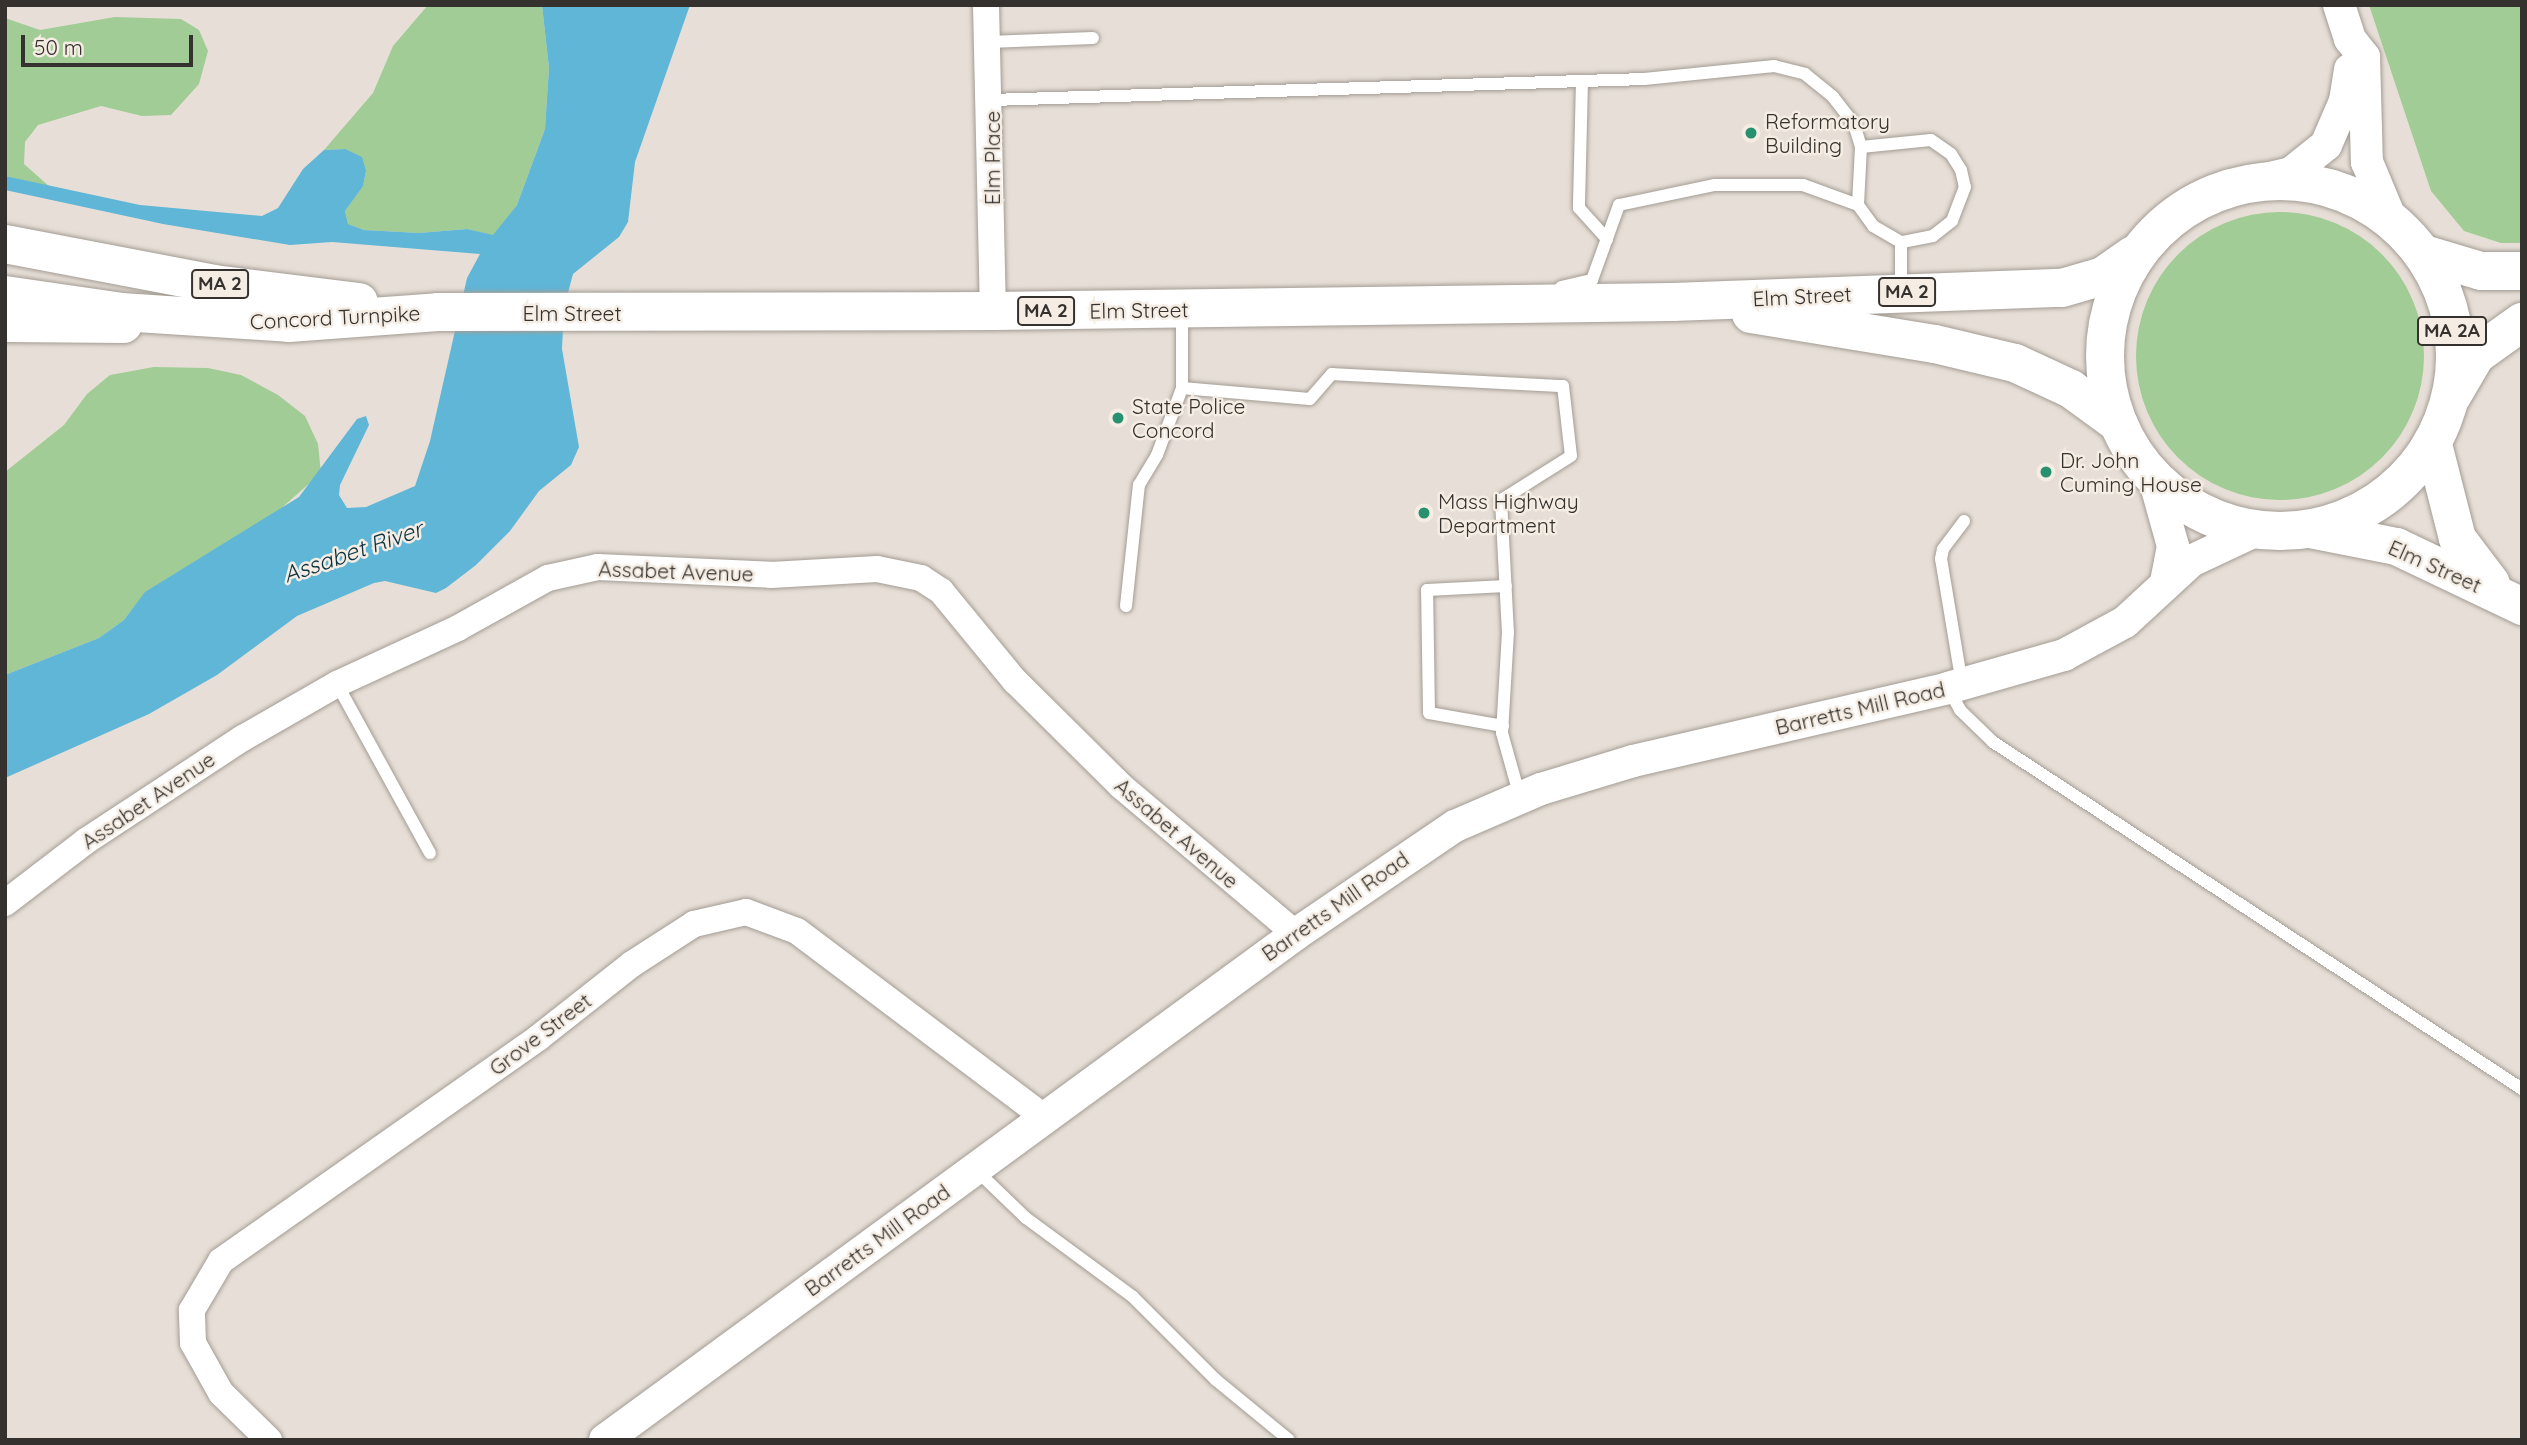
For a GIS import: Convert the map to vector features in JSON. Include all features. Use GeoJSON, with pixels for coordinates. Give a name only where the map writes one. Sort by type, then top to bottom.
{"type":"FeatureCollection","features":[{"type":"Feature","properties":{"kind":"highway","name":"MA 2"},"geometry":{"type":"LineString","coordinates":[[2133,255],[2144,239],[2178,212],[2222,190],[2248,183],[2327,188],[2389,217],[2427,255],[2481,271],[2522,271]]}},
{"type":"Feature","properties":{"kind":"highway","name":"Concord Turnpike"},"geometry":{"type":"LineString","coordinates":[[5,244],[214,284],[438,312]]}},
{"type":"Feature","properties":{"kind":"highway","name":"Elm Street"},"geometry":{"type":"LineString","coordinates":[[438,312],[1182,310],[1672,302],[2062,288],[2103,276],[2133,255]]}},
{"type":"Feature","properties":{"kind":"highway"},"geometry":{"type":"LineString","coordinates":[[2119,424],[2110,389],[2107,335],[2112,309],[2133,255]]}},
{"type":"Feature","properties":{"kind":"highway","name":"MA 2A"},"geometry":{"type":"LineString","coordinates":[[2427,255],[2443,294],[2454,346],[2438,425]]}},
{"type":"Feature","properties":{"kind":"highway","name":"Concord Turnpike"},"geometry":{"type":"LineString","coordinates":[[5,295],[121,312],[246,322],[332,321],[438,312]]}},
{"type":"Feature","properties":{"kind":"highway","name":"Elm Street"},"geometry":{"type":"LineString","coordinates":[[1672,302],[1981,353],[2045,374],[2119,424]]}},
{"type":"Feature","properties":{"kind":"highway","name":"MA 2"},"geometry":{"type":"LineString","coordinates":[[2119,424],[2154,478],[2196,510],[2235,527],[2257,530],[2310,529],[2346,519],[2392,492],[2417,466],[2476,355],[2522,322]]}},
{"type":"Feature","properties":{"kind":"main road"},"geometry":{"type":"LineString","coordinates":[[5,323],[246,322]]}},
{"type":"Feature","properties":{"kind":"main road","name":"Elm Street"},"geometry":{"type":"LineString","coordinates":[[2438,425],[2457,538],[2479,571],[2519,605]]}},
{"type":"Feature","properties":{"kind":"main road","name":"Elm Street"},"geometry":{"type":"LineString","coordinates":[[2310,529],[2396,546],[2519,605]]}},
{"type":"Feature","properties":{"kind":"street","name":"Elm Place"},"geometry":{"type":"LineString","coordinates":[[986,5],[991,100],[993,311]]}},
{"type":"Feature","properties":{"kind":"street"},"geometry":{"type":"LineString","coordinates":[[2339,5],[2350,39],[2364,57],[2367,75],[2367,162],[2389,217]]}},
{"type":"Feature","properties":{"kind":"street"},"geometry":{"type":"LineString","coordinates":[[2248,183],[2291,173],[2326,145],[2348,91],[2350,39]]}},
{"type":"Feature","properties":{"kind":"street"},"geometry":{"type":"LineString","coordinates":[[2154,478],[2173,546],[2166,583]]}},
{"type":"Feature","properties":{"kind":"street","name":"Barretts Mill Road"},"geometry":{"type":"LineString","coordinates":[[605,1440],[1044,1117],[1418,847],[1520,797],[1633,761],[1955,686],[2032,666],[2086,646],[2126,622],[2166,583],[2210,550],[2257,530]]}},
{"type":"Feature","properties":{"kind":"street","name":"Assabet Avenue"},"geometry":{"type":"LineString","coordinates":[[5,903],[153,795],[337,684],[570,570],[598,567],[771,575],[898,571],[941,591],[1015,681],[1121,786],[1296,934]]}},
{"type":"Feature","properties":{"kind":"street","name":"Grove Street"},"geometry":{"type":"LineString","coordinates":[[270,1440],[221,1393],[193,1343],[192,1310],[221,1261],[538,1038],[632,964],[694,924],[746,912],[797,931],[1044,1117]]}},
{"type":"Feature","properties":{"kind":"lane"},"geometry":{"type":"LineString","coordinates":[[988,42],[1093,38]]}},
{"type":"Feature","properties":{"kind":"lane"},"geometry":{"type":"LineString","coordinates":[[991,100],[1582,80],[1774,66],[1805,74],[1833,97],[1854,124],[1861,147],[1858,205]]}},
{"type":"Feature","properties":{"kind":"lane"},"geometry":{"type":"LineString","coordinates":[[1582,80],[1579,208],[1607,239]]}},
{"type":"Feature","properties":{"kind":"lane"},"geometry":{"type":"LineString","coordinates":[[1487,305],[1592,280],[1619,205],[1715,185],[1803,185],[1858,205],[1873,226],[1901,242],[1933,236],[1952,221],[1965,187],[1961,170],[1951,154],[1931,140],[1861,147]]}},
{"type":"Feature","properties":{"kind":"lane"},"geometry":{"type":"LineString","coordinates":[[1901,242],[1901,292]]}},
{"type":"Feature","properties":{"kind":"lane"},"geometry":{"type":"LineString","coordinates":[[1126,606],[1139,485],[1157,455],[1182,388],[1182,310]]}},
{"type":"Feature","properties":{"kind":"lane"},"geometry":{"type":"LineString","coordinates":[[1182,388],[1310,399],[1332,374],[1563,386],[1571,456],[1501,500],[1508,632],[1503,726],[1520,797]]}},
{"type":"Feature","properties":{"kind":"lane"},"geometry":{"type":"LineString","coordinates":[[1964,521],[1943,550],[1941,559],[1960,710],[1993,742],[2522,1089]]}},
{"type":"Feature","properties":{"kind":"lane"},"geometry":{"type":"LineString","coordinates":[[1503,726],[1429,713],[1427,590],[1506,586]]}},
{"type":"Feature","properties":{"kind":"lane"},"geometry":{"type":"LineString","coordinates":[[337,684],[430,853]]}},
{"type":"Feature","properties":{"kind":"lane"},"geometry":{"type":"LineString","coordinates":[[974,1169],[1026,1219],[1133,1297],[1216,1380],[1289,1440]]}},
{"type":"Feature","properties":{"kind":"green space"},"geometry":{"type":"Polygon","coordinates":[[[428,5],[542,5],[549,68],[545,129],[517,205],[493,236],[467,229],[419,233],[364,230],[348,224],[345,211],[363,185],[366,171],[345,149],[324,150],[373,93],[393,46],[428,5]]]}},
{"type":"Feature","properties":{"kind":"green space"},"geometry":{"type":"Polygon","coordinates":[[[2369,5],[2522,5],[2522,243],[2501,243],[2464,231],[2431,191],[2369,5]]]}},
{"type":"Feature","properties":{"kind":"green space"},"geometry":{"type":"Polygon","coordinates":[[[115,17],[181,19],[199,30],[208,51],[199,84],[171,115],[142,116],[101,106],[38,125],[25,142],[24,164],[50,187],[5,176],[5,18],[40,30],[115,17]]]}},
{"type":"Feature","properties":{"kind":"green space"},"geometry":{"type":"Polygon","coordinates":[[[2280,212],[2308,215],[2335,223],[2360,236],[2382,254],[2400,276],[2413,301],[2421,328],[2424,356],[2421,384],[2413,411],[2400,436],[2382,458],[2360,476],[2335,489],[2308,497],[2280,500],[2252,497],[2225,489],[2200,476],[2178,458],[2160,436],[2147,411],[2139,384],[2136,356],[2139,328],[2147,301],[2160,276],[2178,254],[2200,236],[2225,223],[2252,215],[2280,212]]]}},
{"type":"Feature","properties":{"kind":"green space"},"geometry":{"type":"Polygon","coordinates":[[[154,367],[208,368],[241,375],[278,395],[305,416],[318,444],[321,473],[277,512],[146,592],[124,620],[99,638],[5,675],[5,472],[64,425],[87,394],[110,375],[154,367]]]}},
{"type":"Feature","properties":{"kind":"water","name":"Assabet River"},"geometry":{"type":"Polygon","coordinates":[[[542,5],[690,5],[635,162],[628,222],[619,237],[573,274],[564,308],[562,349],[579,447],[571,465],[539,491],[510,531],[476,565],[446,588],[436,593],[385,581],[374,583],[297,616],[217,675],[149,714],[5,778],[5,675],[99,638],[124,620],[145,592],[299,497],[357,419],[366,416],[369,425],[340,485],[339,495],[347,508],[366,507],[415,486],[430,441],[467,278],[480,254],[332,242],[290,245],[163,224],[5,190],[5,176],[140,205],[262,216],[278,208],[303,169],[324,150],[345,149],[362,157],[366,171],[363,186],[345,211],[348,224],[364,230],[419,233],[467,229],[493,235],[517,205],[545,129],[549,68],[542,5]]]}},
{"type":"Feature","properties":{"kind":"place","name":"Reformatory Building"},"geometry":{"type":"Point","coordinates":[1751,133]}},
{"type":"Feature","properties":{"kind":"place","name":"State Police Concord"},"geometry":{"type":"Point","coordinates":[1118,418]}},
{"type":"Feature","properties":{"kind":"place","name":"Dr. John Cuming House"},"geometry":{"type":"Point","coordinates":[2046,472]}},
{"type":"Feature","properties":{"kind":"place","name":"Mass Highway Department"},"geometry":{"type":"Point","coordinates":[1424,513]}}]}
